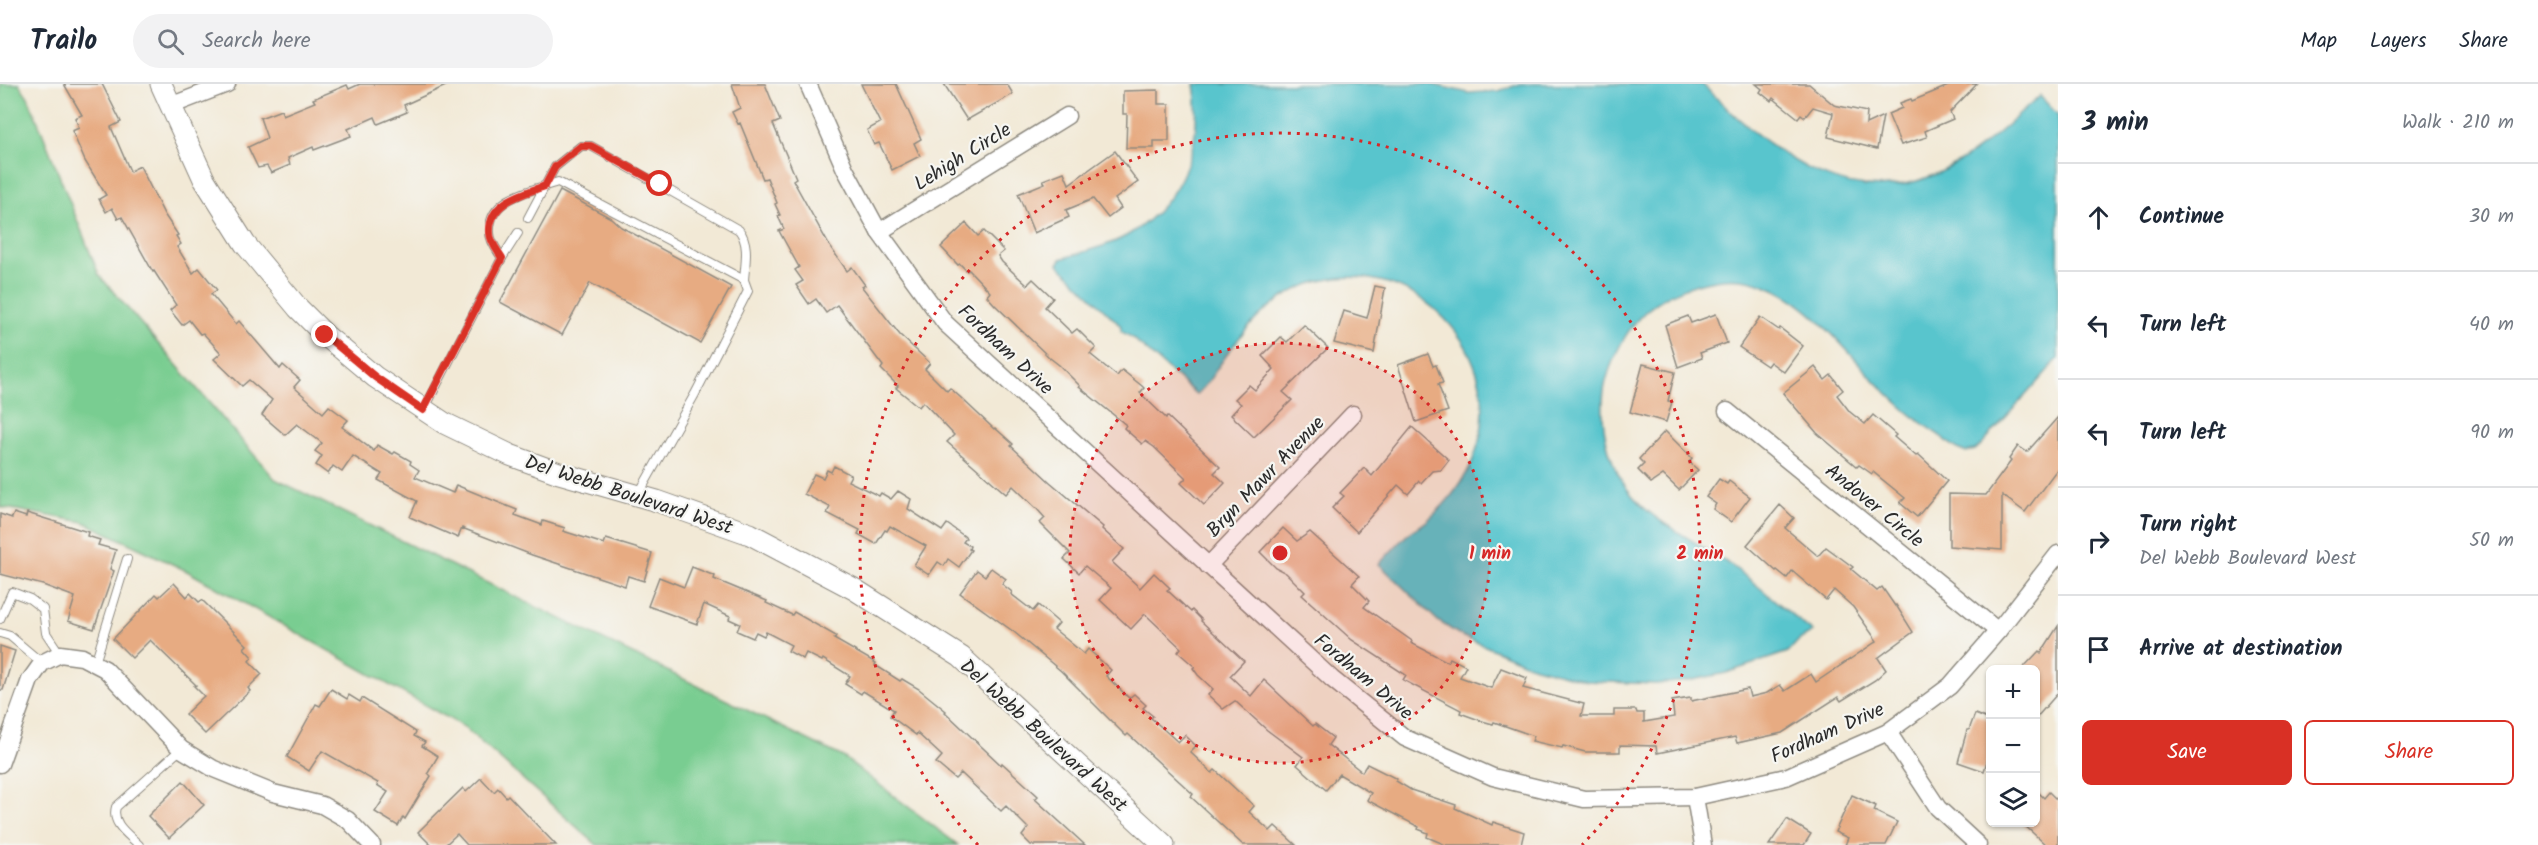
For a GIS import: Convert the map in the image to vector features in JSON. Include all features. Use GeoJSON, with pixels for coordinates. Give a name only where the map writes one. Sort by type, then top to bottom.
{"type":"FeatureCollection","features":[{"type":"Feature","properties":{"kind":"street","name":"Del Webb Boulevard West"},"geometry":{"type":"LineString","coordinates":[[161,84],[190,153],[220,207],[267,273],[298,308],[337,346],[375,377],[423,410],[465,434],[519,458],[559,473],[639,495],[750,534],[854,589],[961,657],[1164,845]]}},
{"type":"Feature","properties":{"kind":"street"},"geometry":{"type":"LineString","coordinates":[[170,106],[227,84]]}},
{"type":"Feature","properties":{"kind":"street","name":"Fordham Drive"},"geometry":{"type":"LineString","coordinates":[[808,84],[845,169],[879,232],[945,323],[1332,679],[1404,738],[1493,777],[1584,799],[1695,797],[1786,777],[1888,732],[1950,686],[1998,631],[2058,554]]}},
{"type":"Feature","properties":{"kind":"street","name":"Lehigh Circle"},"geometry":{"type":"LineString","coordinates":[[879,232],[1067,116]]}},
{"type":"Feature","properties":{"kind":"street","name":"Andover Circle"},"geometry":{"type":"LineString","coordinates":[[1726,411],[1998,631]]}},
{"type":"Feature","properties":{"kind":"street","name":"Bryn Mawr Avenue"},"geometry":{"type":"LineString","coordinates":[[1208,566],[1353,414]]}},
{"type":"Feature","properties":{"kind":"street"},"geometry":{"type":"LineString","coordinates":[[0,764],[30,680],[42,663],[60,654],[82,657],[105,669],[181,749],[214,769],[273,793],[322,805],[348,820],[372,845]]}},
{"type":"Feature","properties":{"kind":"street"},"geometry":{"type":"LineString","coordinates":[[1888,732],[1938,808],[1978,845]]}},
{"type":"Feature","properties":{"kind":"street"},"geometry":{"type":"LineString","coordinates":[[1695,797],[1703,845]]}},
{"type":"Feature","properties":{"kind":"lane"},"geometry":{"type":"LineString","coordinates":[[528,218],[555,167],[581,146],[591,146],[739,230],[744,237],[746,248],[744,280],[748,291],[639,495]]}},
{"type":"Feature","properties":{"kind":"lane"},"geometry":{"type":"LineString","coordinates":[[502,258],[490,235],[491,219],[498,207],[510,198],[558,182],[744,280]]}},
{"type":"Feature","properties":{"kind":"lane"},"geometry":{"type":"LineString","coordinates":[[423,410],[502,258],[518,233]]}},
{"type":"Feature","properties":{"kind":"lane"},"geometry":{"type":"LineString","coordinates":[[95,663],[128,559]]}},
{"type":"Feature","properties":{"kind":"lane"},"geometry":{"type":"LineString","coordinates":[[0,619],[12,592],[30,599],[43,609],[46,633],[60,654]]}},
{"type":"Feature","properties":{"kind":"lane"},"geometry":{"type":"LineString","coordinates":[[0,633],[10,636],[42,663]]}},
{"type":"Feature","properties":{"kind":"lane"},"geometry":{"type":"LineString","coordinates":[[139,845],[117,823],[114,814],[116,807],[181,749]]}},
{"type":"Feature","properties":{"kind":"green space"},"geometry":{"type":"Polygon","coordinates":[[[0,84],[19,84],[28,97],[99,275],[275,479],[843,757],[958,845],[597,845],[464,727],[187,571],[84,522],[0,507],[0,84]]]}},
{"type":"Feature","properties":{"kind":"water"},"geometry":{"type":"Polygon","coordinates":[[[1194,84],[1430,84],[1469,93],[1498,91],[1521,84],[1702,84],[1759,136],[1789,157],[1820,174],[1853,184],[1888,187],[1924,179],[1962,160],[1992,138],[2040,96],[2058,115],[2058,359],[1981,445],[1975,450],[1965,452],[1954,447],[1905,410],[1811,313],[1786,295],[1756,282],[1728,279],[1698,284],[1669,295],[1646,311],[1633,326],[1617,352],[1606,381],[1603,417],[1606,439],[1614,465],[1638,502],[1654,516],[1732,566],[1813,632],[1799,640],[1788,652],[1726,673],[1687,681],[1656,684],[1586,681],[1529,665],[1460,635],[1438,621],[1379,564],[1407,535],[1443,506],[1461,483],[1474,457],[1483,419],[1479,382],[1466,348],[1444,318],[1416,296],[1383,282],[1346,277],[1307,285],[1293,291],[1258,317],[1238,339],[1200,392],[1196,394],[1131,337],[1121,331],[1121,326],[1058,264],[1061,259],[1123,238],[1149,220],[1164,204],[1186,168],[1192,148],[1196,128],[1194,84]]]}},
{"type":"Feature","properties":{"kind":"building"},"geometry":{"type":"Polygon","coordinates":[[[64,84],[102,84],[121,122],[111,127],[130,171],[140,166],[164,214],[178,235],[176,236],[181,244],[177,247],[193,273],[199,268],[217,290],[211,294],[236,324],[239,321],[280,369],[283,365],[300,380],[294,387],[323,413],[329,406],[348,420],[342,427],[374,451],[377,445],[411,461],[410,464],[419,470],[415,477],[453,493],[456,485],[517,510],[515,515],[542,525],[543,521],[565,528],[563,531],[604,544],[606,539],[652,553],[644,581],[628,576],[625,586],[532,555],[462,528],[458,538],[410,517],[417,501],[378,480],[382,474],[353,456],[342,472],[333,466],[328,474],[316,465],[322,456],[315,451],[322,443],[297,424],[285,435],[262,415],[272,400],[249,380],[242,386],[214,359],[221,353],[203,333],[200,334],[189,320],[182,325],[170,310],[176,305],[153,272],[122,217],[118,219],[112,208],[106,212],[99,199],[106,195],[85,161],[72,131],[79,128],[75,118],[82,115],[64,84]]]}},
{"type":"Feature","properties":{"kind":"building"},"geometry":{"type":"Polygon","coordinates":[[[360,84],[450,84],[404,105],[407,112],[378,124],[375,117],[348,129],[351,136],[314,150],[313,147],[288,158],[290,165],[271,173],[267,166],[258,168],[248,147],[267,138],[260,118],[281,110],[283,115],[315,102],[313,99],[347,85],[349,89],[360,84]]]}},
{"type":"Feature","properties":{"kind":"building"},"geometry":{"type":"Polygon","coordinates":[[[732,84],[765,84],[780,121],[773,124],[796,178],[793,180],[829,245],[847,271],[852,267],[865,285],[862,287],[900,335],[930,363],[925,369],[947,391],[950,388],[1013,444],[1011,446],[1050,482],[1103,527],[1102,529],[1124,549],[1112,562],[1140,588],[1154,573],[1170,588],[1167,590],[1191,612],[1192,610],[1244,661],[1230,676],[1251,696],[1264,680],[1313,726],[1315,724],[1333,738],[1328,745],[1362,772],[1367,764],[1397,779],[1396,781],[1411,790],[1456,805],[1455,808],[1492,825],[1493,822],[1524,832],[1521,845],[1446,845],[1427,837],[1428,833],[1418,829],[1419,827],[1367,800],[1371,793],[1339,774],[1326,790],[1297,765],[1303,757],[1267,730],[1235,701],[1223,709],[1208,695],[1213,689],[1198,675],[1193,668],[1195,667],[1178,652],[1181,648],[1145,614],[1131,629],[1100,600],[1111,588],[1085,566],[1079,573],[1064,559],[1070,553],[1040,523],[1045,518],[1013,486],[1006,494],[947,442],[954,435],[923,402],[919,407],[896,388],[898,386],[881,369],[883,366],[837,305],[826,313],[816,299],[809,304],[796,285],[803,281],[795,270],[799,267],[779,231],[784,229],[767,178],[763,179],[740,123],[738,124],[732,112],[740,108],[732,84]]]}},
{"type":"Feature","properties":{"kind":"building"},"geometry":{"type":"Polygon","coordinates":[[[861,84],[896,84],[921,139],[914,143],[920,156],[892,170],[879,143],[874,145],[867,130],[880,123],[861,84]]]}},
{"type":"Feature","properties":{"kind":"building"},"geometry":{"type":"Polygon","coordinates":[[[944,84],[1007,84],[1013,94],[967,120],[944,84]]]}},
{"type":"Feature","properties":{"kind":"building"},"geometry":{"type":"Polygon","coordinates":[[[1756,84],[1809,84],[1834,105],[1867,112],[1866,124],[1883,116],[1877,149],[1828,137],[1833,113],[1813,107],[1805,117],[1801,114],[1798,118],[1773,98],[1771,101],[1760,92],[1762,89],[1756,84]]]}},
{"type":"Feature","properties":{"kind":"building"},"geometry":{"type":"Polygon","coordinates":[[[1953,84],[1977,84],[1950,112],[1953,119],[1925,131],[1927,137],[1901,145],[1888,114],[1902,108],[1900,103],[1911,99],[1912,101],[1953,84]]]}},
{"type":"Feature","properties":{"kind":"building"},"geometry":{"type":"Polygon","coordinates":[[[1158,90],[1158,104],[1169,104],[1169,141],[1154,141],[1154,148],[1126,148],[1127,114],[1123,114],[1123,91],[1158,90]]]}},
{"type":"Feature","properties":{"kind":"building"},"geometry":{"type":"Polygon","coordinates":[[[1115,151],[1138,182],[1115,199],[1121,208],[1108,218],[1093,199],[1066,210],[1069,217],[1034,233],[1018,194],[1045,183],[1043,180],[1064,172],[1069,184],[1115,151]]]}},
{"type":"Feature","properties":{"kind":"building"},"geometry":{"type":"Polygon","coordinates":[[[560,191],[731,287],[700,343],[590,283],[562,335],[500,302],[560,191]]]}},
{"type":"Feature","properties":{"kind":"building"},"geometry":{"type":"Polygon","coordinates":[[[966,223],[978,236],[984,231],[1004,251],[998,256],[1002,262],[1027,285],[1033,279],[1053,298],[1045,307],[1072,333],[1077,329],[1096,348],[1090,354],[1117,376],[1122,370],[1142,386],[1144,388],[1140,393],[1220,467],[1214,473],[1225,483],[1204,505],[1181,483],[1186,478],[1154,447],[1145,441],[1142,444],[1124,428],[1126,425],[1079,387],[995,305],[987,296],[990,292],[969,270],[958,265],[941,247],[966,223]]]}},
{"type":"Feature","properties":{"kind":"building"},"geometry":{"type":"Polygon","coordinates":[[[1375,286],[1385,288],[1374,353],[1334,343],[1344,311],[1367,318],[1375,286]]]}},
{"type":"Feature","properties":{"kind":"building"},"geometry":{"type":"Polygon","coordinates":[[[1716,314],[1727,343],[1700,353],[1702,358],[1678,367],[1665,325],[1688,316],[1691,323],[1716,314]]]}},
{"type":"Feature","properties":{"kind":"building"},"geometry":{"type":"Polygon","coordinates":[[[1760,317],[1779,330],[1780,328],[1803,346],[1784,372],[1770,362],[1767,366],[1739,347],[1760,317]]]}},
{"type":"Feature","properties":{"kind":"building"},"geometry":{"type":"Polygon","coordinates":[[[1304,325],[1328,348],[1283,392],[1292,400],[1254,437],[1231,415],[1241,404],[1235,399],[1249,385],[1255,390],[1274,369],[1262,356],[1281,337],[1287,342],[1304,325]]]}},
{"type":"Feature","properties":{"kind":"building"},"geometry":{"type":"Polygon","coordinates":[[[1428,354],[1433,366],[1436,365],[1443,383],[1438,384],[1448,411],[1416,422],[1398,365],[1428,354]]]}},
{"type":"Feature","properties":{"kind":"building"},"geometry":{"type":"Polygon","coordinates":[[[1643,364],[1675,372],[1668,401],[1672,402],[1666,422],[1630,412],[1643,364]]]}},
{"type":"Feature","properties":{"kind":"building"},"geometry":{"type":"Polygon","coordinates":[[[1815,367],[1825,380],[1831,375],[1843,390],[1837,395],[1850,412],[1865,424],[1873,415],[1896,435],[1894,437],[1916,456],[1918,454],[1947,481],[1917,517],[1900,503],[1905,498],[1873,472],[1872,474],[1859,465],[1857,467],[1817,433],[1783,393],[1815,367]]]}},
{"type":"Feature","properties":{"kind":"building"},"geometry":{"type":"Polygon","coordinates":[[[2058,417],[2058,468],[2025,512],[2002,495],[2002,550],[1949,546],[1949,494],[1986,495],[2011,461],[2009,459],[2018,446],[2027,452],[2058,417]]]}},
{"type":"Feature","properties":{"kind":"building"},"geometry":{"type":"Polygon","coordinates":[[[1412,427],[1449,460],[1441,470],[1432,471],[1421,483],[1419,481],[1408,494],[1398,485],[1357,532],[1332,508],[1344,496],[1340,493],[1364,468],[1372,476],[1412,427]]]}},
{"type":"Feature","properties":{"kind":"building"},"geometry":{"type":"Polygon","coordinates":[[[1665,431],[1692,458],[1689,462],[1698,470],[1679,490],[1663,475],[1651,483],[1638,470],[1644,464],[1639,459],[1665,431]]]}},
{"type":"Feature","properties":{"kind":"building"},"geometry":{"type":"Polygon","coordinates":[[[834,466],[851,475],[848,481],[879,496],[881,493],[891,499],[898,491],[911,499],[908,509],[942,531],[947,524],[964,536],[966,538],[963,542],[970,546],[971,550],[959,567],[948,559],[944,566],[938,562],[929,575],[914,565],[926,546],[890,526],[876,544],[858,534],[860,530],[827,513],[830,507],[804,494],[814,474],[823,478],[827,470],[831,472],[834,466]]]}},
{"type":"Feature","properties":{"kind":"building"},"geometry":{"type":"Polygon","coordinates":[[[1719,479],[1727,484],[1729,481],[1750,497],[1731,522],[1713,509],[1716,504],[1706,497],[1719,479]]]}},
{"type":"Feature","properties":{"kind":"building"},"geometry":{"type":"Polygon","coordinates":[[[1780,505],[1794,518],[1785,528],[1818,556],[1826,547],[1853,567],[1851,569],[1877,591],[1882,587],[1913,632],[1878,658],[1886,670],[1875,680],[1841,701],[1838,697],[1782,733],[1737,743],[1735,737],[1657,753],[1656,746],[1620,745],[1620,752],[1585,752],[1563,746],[1562,748],[1532,741],[1534,736],[1460,713],[1461,710],[1403,680],[1406,675],[1352,640],[1302,595],[1305,592],[1286,573],[1276,568],[1260,552],[1283,528],[1297,541],[1310,532],[1359,576],[1352,584],[1369,601],[1364,607],[1412,641],[1411,643],[1448,662],[1450,658],[1466,666],[1460,677],[1491,688],[1501,668],[1527,678],[1523,688],[1584,704],[1581,716],[1614,716],[1614,710],[1636,710],[1637,713],[1644,713],[1644,722],[1674,717],[1672,701],[1691,698],[1691,701],[1748,689],[1750,697],[1767,693],[1780,685],[1785,691],[1811,674],[1816,682],[1877,641],[1853,607],[1834,590],[1826,600],[1792,571],[1787,578],[1776,571],[1747,545],[1780,505]]]}},
{"type":"Feature","properties":{"kind":"building"},"geometry":{"type":"Polygon","coordinates":[[[14,513],[26,517],[27,513],[88,532],[87,536],[100,540],[98,545],[116,550],[110,569],[114,571],[94,629],[68,621],[75,597],[43,585],[0,574],[0,514],[12,518],[14,513]]]}},
{"type":"Feature","properties":{"kind":"building"},"geometry":{"type":"Polygon","coordinates":[[[692,567],[715,576],[714,579],[767,601],[766,603],[792,615],[794,612],[836,636],[834,639],[876,663],[875,665],[900,681],[902,679],[919,689],[1038,796],[1035,799],[1085,845],[1031,845],[1022,836],[1028,828],[1006,806],[1001,811],[961,773],[955,779],[936,763],[942,756],[917,733],[916,735],[890,716],[894,710],[863,691],[861,694],[845,684],[850,676],[823,659],[822,661],[806,653],[803,659],[788,651],[791,645],[766,632],[764,636],[756,632],[753,638],[737,631],[740,624],[729,619],[730,616],[704,604],[697,624],[648,606],[659,577],[684,587],[692,567]]]}},
{"type":"Feature","properties":{"kind":"building"},"geometry":{"type":"Polygon","coordinates":[[[991,568],[1006,579],[1002,584],[1012,592],[1011,594],[1033,611],[1038,605],[1059,623],[1054,629],[1084,654],[1088,649],[1111,670],[1106,676],[1129,698],[1134,694],[1146,705],[1143,708],[1153,716],[1151,718],[1178,742],[1185,735],[1196,746],[1190,752],[1212,773],[1215,770],[1254,806],[1249,812],[1270,831],[1275,826],[1296,845],[1243,845],[1191,797],[1193,794],[1128,734],[1126,736],[1061,671],[1014,632],[960,593],[977,570],[985,576],[991,568]]]}},
{"type":"Feature","properties":{"kind":"building"},"geometry":{"type":"Polygon","coordinates":[[[174,583],[187,597],[190,593],[199,602],[202,600],[247,645],[244,648],[252,657],[249,661],[262,674],[248,688],[250,691],[205,734],[185,714],[204,696],[194,686],[196,685],[150,640],[132,658],[113,639],[156,594],[159,597],[174,583]]]}},
{"type":"Feature","properties":{"kind":"building"},"geometry":{"type":"Polygon","coordinates":[[[2058,626],[2058,693],[2040,713],[2040,665],[2026,665],[2039,651],[2041,653],[2058,626]]]}},
{"type":"Feature","properties":{"kind":"building"},"geometry":{"type":"Polygon","coordinates":[[[0,646],[15,651],[3,690],[0,690],[0,646]]]}},
{"type":"Feature","properties":{"kind":"building"},"geometry":{"type":"Polygon","coordinates":[[[331,689],[347,699],[349,695],[360,702],[362,698],[416,732],[414,736],[425,742],[422,746],[438,756],[428,773],[431,776],[405,819],[403,817],[398,826],[375,812],[388,792],[377,785],[378,783],[322,751],[309,771],[287,757],[316,704],[320,706],[331,689]]]}},
{"type":"Feature","properties":{"kind":"building"},"geometry":{"type":"Polygon","coordinates":[[[1975,714],[1986,718],[1984,771],[1958,762],[1967,730],[1975,714]]]}},
{"type":"Feature","properties":{"kind":"building"},"geometry":{"type":"Polygon","coordinates":[[[481,778],[494,792],[498,788],[506,797],[508,795],[556,845],[467,845],[457,834],[445,845],[431,845],[418,832],[463,788],[466,792],[481,778]]]}},
{"type":"Feature","properties":{"kind":"building"},"geometry":{"type":"Polygon","coordinates":[[[183,781],[204,805],[169,838],[148,816],[183,781]]]}},
{"type":"Feature","properties":{"kind":"building"},"geometry":{"type":"Polygon","coordinates":[[[2049,792],[2058,801],[2058,845],[2046,845],[2026,827],[2040,827],[2040,794],[2044,798],[2049,792]]]}},
{"type":"Feature","properties":{"kind":"building"},"geometry":{"type":"Polygon","coordinates":[[[1852,795],[1876,806],[1874,811],[1897,822],[1886,845],[1845,845],[1848,838],[1835,832],[1852,795]]]}},
{"type":"Feature","properties":{"kind":"building"},"geometry":{"type":"Polygon","coordinates":[[[1787,819],[1811,834],[1804,845],[1769,845],[1787,819]]]}},
{"type":"Feature","properties":{"kind":"route"},"geometry":{"type":"LineString","coordinates":[[325,335],[375,377],[423,410],[502,258],[490,235],[491,219],[498,207],[510,198],[545,186],[555,167],[581,146],[591,146],[660,184]]}}]}
